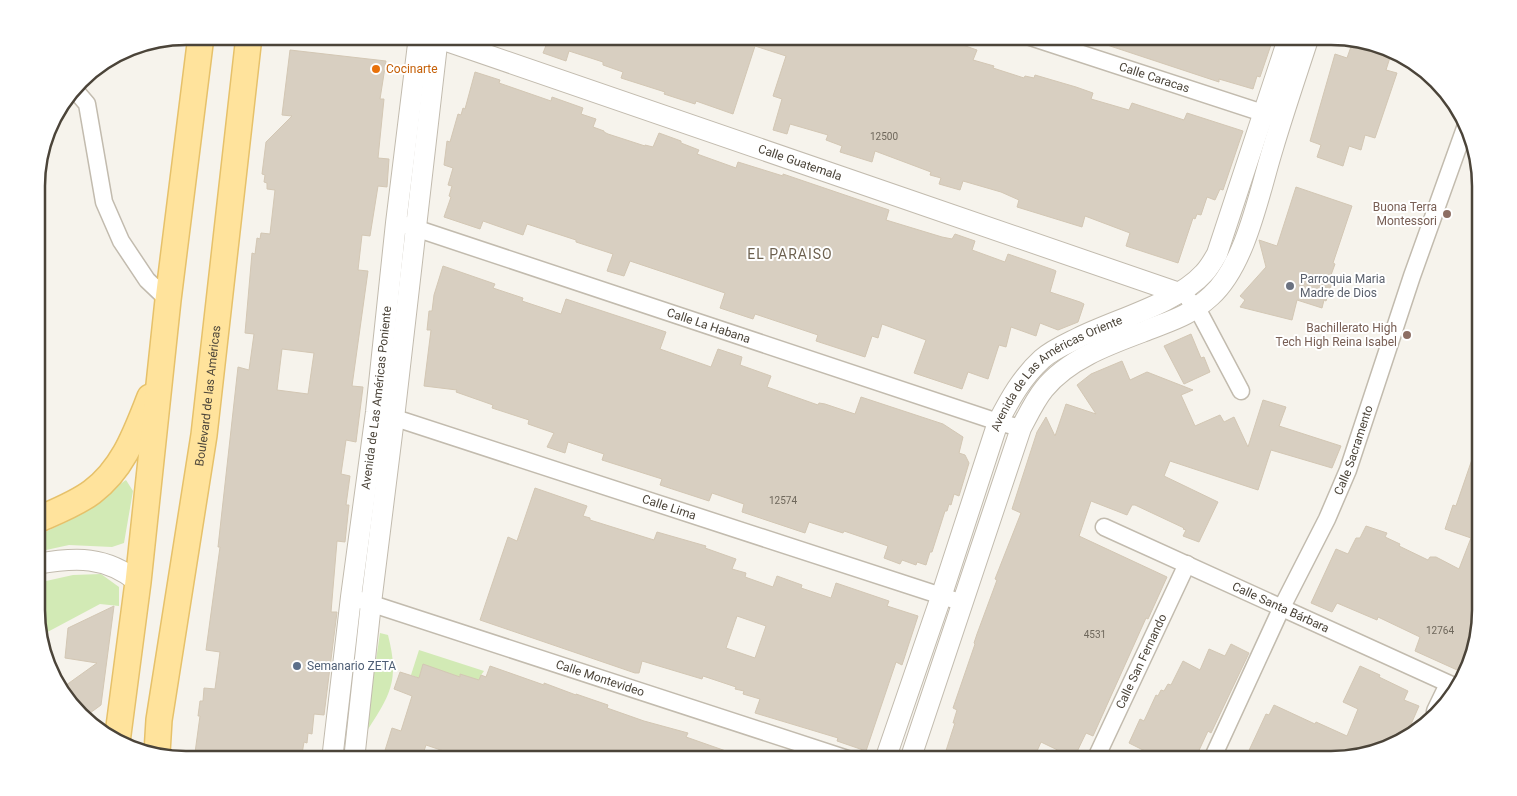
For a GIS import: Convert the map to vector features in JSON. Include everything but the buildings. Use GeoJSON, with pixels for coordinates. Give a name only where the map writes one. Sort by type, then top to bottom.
{"type":"FeatureCollection","features":[{"type":"Feature","properties":{"kind":"main road"},"geometry":{"type":"LineString","coordinates":[[117,732],[138,582],[168,300],[200,45]]}},
{"type":"Feature","properties":{"kind":"main road","name":"Boulevard de las Américas"},"geometry":{"type":"LineString","coordinates":[[157,748],[159,720],[204,435],[248,45]]}},
{"type":"Feature","properties":{"kind":"main road"},"geometry":{"type":"LineString","coordinates":[[45,516],[92,492],[112,474],[128,450],[160,374]]}},
{"type":"Feature","properties":{"kind":"street","name":"Avenida de Las Américas Poniente"},"geometry":{"type":"LineString","coordinates":[[355,751],[371,603],[385,415],[396,223],[428,45]]}},
{"type":"Feature","properties":{"kind":"street","name":"Avenida de Las Américas Poniente"},"geometry":{"type":"LineString","coordinates":[[333,751],[350,596],[385,415],[416,228],[428,45]]}},
{"type":"Feature","properties":{"kind":"street","name":"Calle Guatemala"},"geometry":{"type":"LineString","coordinates":[[452,45],[1179,293]]}},
{"type":"Feature","properties":{"kind":"street","name":"Calle Caracas"},"geometry":{"type":"LineString","coordinates":[[1054,45],[1272,117]]}},
{"type":"Feature","properties":{"kind":"street","name":"Avenida de Las Américas Oriente"},"geometry":{"type":"LineString","coordinates":[[913,751],[1021,428],[1044,389],[1060,372],[1112,344],[1177,320],[1197,308],[1224,283],[1238,260],[1245,240],[1287,45]]}},
{"type":"Feature","properties":{"kind":"street","name":"Avenida de Las Américas Oriente"},"geometry":{"type":"LineString","coordinates":[[888,751],[998,422],[1023,378],[1043,358],[1099,328],[1179,293],[1204,274],[1217,254],[1272,117],[1305,45]]}},
{"type":"Feature","properties":{"kind":"street"},"geometry":{"type":"LineString","coordinates":[[79,94],[87,104],[104,202],[120,242],[147,280],[168,300]]}},
{"type":"Feature","properties":{"kind":"street","name":"Calle Sacramento"},"geometry":{"type":"LineString","coordinates":[[1216,751],[1281,609],[1327,519],[1348,470],[1412,276],[1462,136]]}},
{"type":"Feature","properties":{"kind":"street","name":"Calle La Habana"},"geometry":{"type":"LineString","coordinates":[[396,223],[1021,428]]}},
{"type":"Feature","properties":{"kind":"street"},"geometry":{"type":"LineString","coordinates":[[1179,293],[1197,308],[1241,391]]}},
{"type":"Feature","properties":{"kind":"street","name":"Calle Lima"},"geometry":{"type":"LineString","coordinates":[[385,415],[964,603]]}},
{"type":"Feature","properties":{"kind":"street","name":"Calle Santa Bárbara"},"geometry":{"type":"LineString","coordinates":[[1104,527],[1450,684]]}},
{"type":"Feature","properties":{"kind":"street"},"geometry":{"type":"LineString","coordinates":[[45,562],[58,560],[89,560],[116,567],[138,582]]}},
{"type":"Feature","properties":{"kind":"street","name":"Calle San Fernando"},"geometry":{"type":"LineString","coordinates":[[1100,751],[1187,564]]}},
{"type":"Feature","properties":{"kind":"street","name":"Calle Montevideo"},"geometry":{"type":"LineString","coordinates":[[350,596],[823,751]]}},
{"type":"Feature","properties":{"kind":"green space"},"geometry":{"type":"Polygon","coordinates":[[[126,480],[133,491],[124,543],[112,547],[69,545],[45,550],[45,532],[66,522],[126,480]]]}},
{"type":"Feature","properties":{"kind":"green space"},"geometry":{"type":"Polygon","coordinates":[[[101,574],[119,587],[119,606],[100,604],[47,632],[45,581],[73,575],[101,574]]]}},
{"type":"Feature","properties":{"kind":"green space"},"geometry":{"type":"Polygon","coordinates":[[[380,633],[388,635],[393,677],[381,709],[365,734],[380,633]]]}},
{"type":"Feature","properties":{"kind":"green space"},"geometry":{"type":"Polygon","coordinates":[[[419,650],[484,671],[478,683],[460,674],[460,677],[423,665],[419,678],[411,675],[419,650]]]}},
{"type":"Feature","properties":{"kind":"place","name":"Cocinarte"},"geometry":{"type":"Point","coordinates":[376,69]}},
{"type":"Feature","properties":{"kind":"place","name":"Buona Terra Montessori"},"geometry":{"type":"Point","coordinates":[1447,214]}},
{"type":"Feature","properties":{"kind":"place","name":"Parroquia Maria Madre de Dios"},"geometry":{"type":"Point","coordinates":[1290,286]}},
{"type":"Feature","properties":{"kind":"place","name":"Bachillerato High Tech High Reina Isabel"},"geometry":{"type":"Point","coordinates":[1407,335]}},
{"type":"Feature","properties":{"kind":"place","name":"Semanario ZETA"},"geometry":{"type":"Point","coordinates":[297,666]}},
{"type":"Feature","properties":{"kind":"district","name":"EL PARAISO"},"geometry":{"type":"Point","coordinates":[790,254]}}]}
